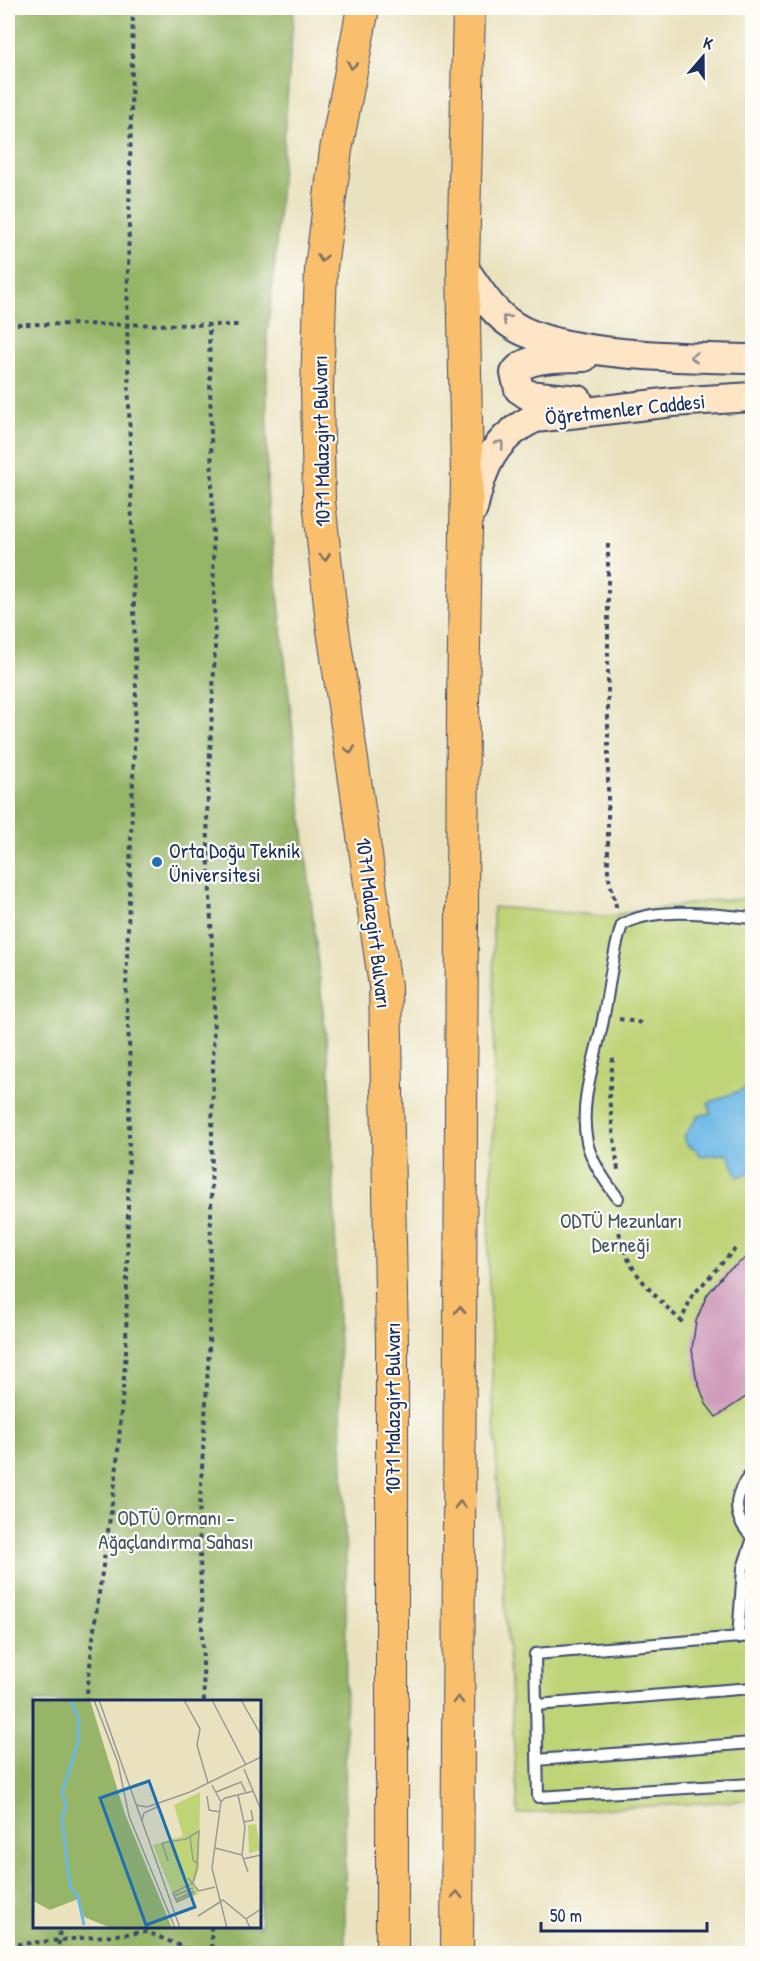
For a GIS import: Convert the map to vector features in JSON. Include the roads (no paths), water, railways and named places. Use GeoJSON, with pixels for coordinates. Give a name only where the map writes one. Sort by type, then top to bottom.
{"type":"FeatureCollection","features":[{"type":"Feature","properties":{"kind":"main road","name":"1071 Malazgirt Bulvarı"},"geometry":{"type":"LineString","coordinates":[[363,8],[336,150],[321,268],[317,399],[319,501],[332,623],[385,986],[392,1342],[392,1953]]}},
{"type":"Feature","properties":{"kind":"main road"},"geometry":{"type":"LineString","coordinates":[[457,1953],[463,702],[466,538],[463,267],[469,8]]}},
{"type":"Feature","properties":{"kind":"main road","name":"Öğretmenler Caddesi"},"geometry":{"type":"LineString","coordinates":[[463,267],[493,309],[514,326],[544,340],[600,350],[753,359]]}},
{"type":"Feature","properties":{"kind":"main road"},"geometry":{"type":"LineString","coordinates":[[643,353],[532,362],[519,366],[515,373],[515,381],[519,388],[528,395],[646,405]]}},
{"type":"Feature","properties":{"kind":"main road","name":"Öğretmenler Caddesi"},"geometry":{"type":"LineString","coordinates":[[466,538],[480,478],[499,444],[516,427],[535,418],[559,413],[753,397]]}},
{"type":"Feature","properties":{"kind":"lane"},"geometry":{"type":"LineString","coordinates":[[618,1198],[608,1186],[587,1143],[586,1104],[604,1015],[612,954],[622,925],[634,917],[693,913],[753,918]]}},
{"type":"Feature","properties":{"kind":"lane"},"geometry":{"type":"LineString","coordinates":[[738,1638],[744,1568],[753,1539],[742,1527],[736,1505],[743,1483],[753,1473]]}},
{"type":"Feature","properties":{"kind":"lane"},"geometry":{"type":"LineString","coordinates":[[753,1636],[535,1654],[538,1797],[753,1784]]}},
{"type":"Feature","properties":{"kind":"lane"},"geometry":{"type":"LineString","coordinates":[[536,1705],[753,1688]]}},
{"type":"Feature","properties":{"kind":"lane"},"geometry":{"type":"LineString","coordinates":[[537,1760],[753,1743]]}},
{"type":"Feature","properties":{"kind":"water"},"geometry":{"type":"Polygon","coordinates":[[[749,1087],[752,1099],[752,1172],[738,1177],[728,1154],[699,1156],[697,1150],[687,1145],[684,1136],[698,1116],[711,1113],[708,1103],[749,1087]]]}},
{"type":"Feature","properties":{"kind":"place","name":"Orta Doğu Teknik Üniversitesi"},"geometry":{"type":"Point","coordinates":[157,862]}},
{"type":"Feature","properties":{"kind":"park label","name":"ODTÜ Mezunları Derneği"},"geometry":{"type":"Point","coordinates":[621,1232]}},
{"type":"Feature","properties":{"kind":"park label","name":"ODTÜ Ormanı - Ağaçlandırma Sahası"},"geometry":{"type":"Point","coordinates":[176,1529]}}]}
